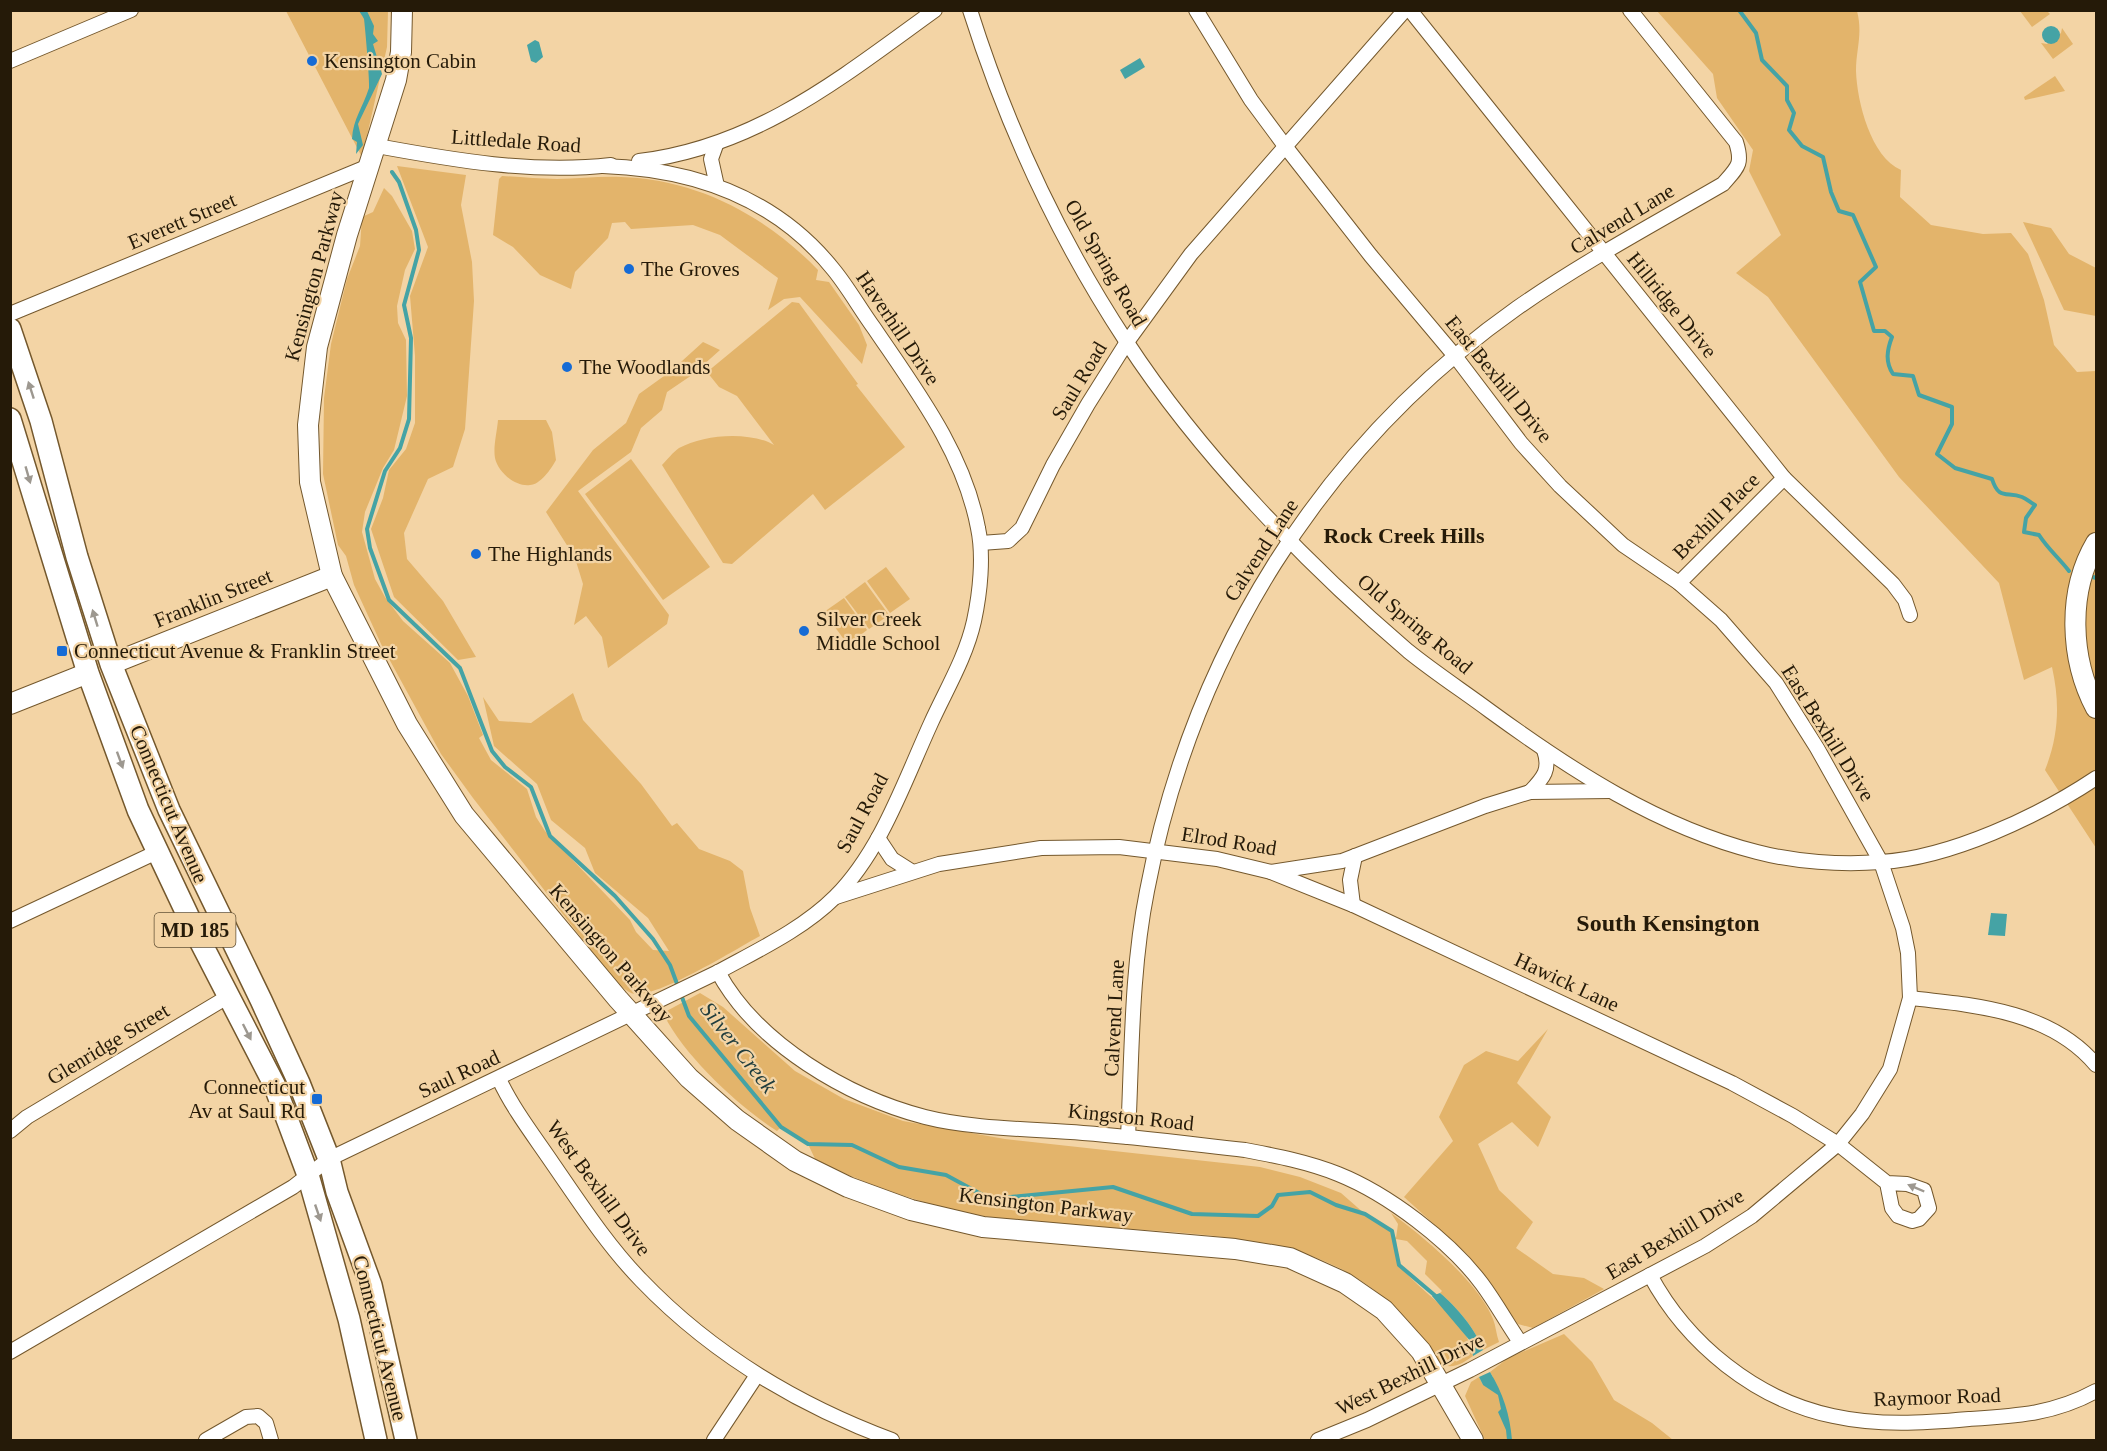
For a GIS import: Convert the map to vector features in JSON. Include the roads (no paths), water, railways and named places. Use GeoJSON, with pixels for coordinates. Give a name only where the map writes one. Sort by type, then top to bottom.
{"type":"FeatureCollection","features":[{"type":"Feature","properties":{"kind":"main road","name":"Connecticut Avenue"},"geometry":{"type":"LineString","coordinates":[[10,329],[41,422],[77,557],[111,664],[144,750],[190,857],[280,1041],[328,1159],[337,1192],[371,1285],[406,1440]]}},
{"type":"Feature","properties":{"kind":"main road","name":"Connecticut Avenue"},"geometry":{"type":"LineString","coordinates":[[10,419],[15,449],[66,606],[138,810],[274,1084],[308,1175],[349,1318],[376,1440]]}},
{"type":"Feature","properties":{"kind":"main road"},"geometry":{"type":"LineString","coordinates":[[66,606],[76,614],[95,661],[102,665],[111,664]]}},
{"type":"Feature","properties":{"kind":"main road"},"geometry":{"type":"LineString","coordinates":[[88,673],[94,674],[107,689],[125,736],[144,750]]}},
{"type":"Feature","properties":{"kind":"street"},"geometry":{"type":"LineString","coordinates":[[10,61],[131,10]]}},
{"type":"Feature","properties":{"kind":"street","name":"Kensington Parkway"},"geometry":{"type":"LineString","coordinates":[[402,10],[401,52],[396,80],[316,347],[308,425],[310,482],[332,576],[407,724],[464,815],[630,1013],[689,1078],[737,1120],[795,1161],[848,1187],[911,1210],[983,1227],[1234,1249],[1290,1258],[1345,1283],[1384,1310],[1421,1351],[1473,1440]]}},
{"type":"Feature","properties":{"kind":"street","name":"Littledale Road"},"geometry":{"type":"LineString","coordinates":[[377,146],[483,163],[537,168],[603,166],[660,159],[716,145],[811,99],[935,10]]}},
{"type":"Feature","properties":{"kind":"street","name":"Old Spring Road"},"geometry":{"type":"LineString","coordinates":[[970,10],[986,59],[1032,172],[1068,245],[1126,342],[1192,430],[1287,540],[1410,652],[1544,750],[1610,791],[1705,836],[1758,853],[1791,858],[1881,862],[1969,842],[2043,811],[2097,778]]}},
{"type":"Feature","properties":{"kind":"street","name":"East Bexhill Drive"},"geometry":{"type":"LineString","coordinates":[[1196,10],[1251,100],[1285,146],[1372,258],[1455,356],[1521,443],[1560,486],[1623,545],[1679,583],[1721,620],[1776,683],[1817,748],[1881,862],[1903,928],[1908,953],[1910,998],[1890,1069],[1862,1114],[1838,1144],[1752,1216],[1705,1246],[1520,1342]]}},
{"type":"Feature","properties":{"kind":"street","name":"Saul Road"},"geometry":{"type":"LineString","coordinates":[[10,1352],[293,1187],[328,1159],[718,972],[780,938],[834,898],[878,837],[964,650],[974,621],[981,543],[1008,541],[1023,528],[1059,456],[1126,342],[1191,254],[1408,10]]}},
{"type":"Feature","properties":{"kind":"street","name":"Hillridge Drive"},"geometry":{"type":"LineString","coordinates":[[1408,10],[1784,478],[1893,584],[1905,600],[1910,615]]}},
{"type":"Feature","properties":{"kind":"street","name":"Calvend Lane"},"geometry":{"type":"LineString","coordinates":[[1128,1137],[1137,958],[1146,893],[1156,851],[1178,770],[1210,684],[1248,607],[1287,540],[1361,448],[1404,403],[1455,356],[1518,308],[1604,253],[1723,184],[1738,167],[1741,157],[1736,142],[1630,10]]}},
{"type":"Feature","properties":{"kind":"street"},"geometry":{"type":"LineString","coordinates":[[716,145],[711,159],[717,186]]}},
{"type":"Feature","properties":{"kind":"street","name":"Everett Street"},"geometry":{"type":"LineString","coordinates":[[10,314],[369,166]]}},
{"type":"Feature","properties":{"kind":"street","name":"Haverhill Drive"},"geometry":{"type":"LineString","coordinates":[[603,166],[647,167],[680,174],[717,186],[760,207],[798,233],[832,268],[950,446],[971,495],[981,543]]}},
{"type":"Feature","properties":{"kind":"street","name":"Bexhill Place"},"geometry":{"type":"LineString","coordinates":[[1679,583],[1784,478]]}},
{"type":"Feature","properties":{"kind":"street"},"geometry":{"type":"LineString","coordinates":[[2097,543],[2084,571],[2076,609],[2075,632],[2082,674],[2097,708]]}},
{"type":"Feature","properties":{"kind":"street","name":"Franklin Street"},"geometry":{"type":"LineString","coordinates":[[111,664],[332,576]]}},
{"type":"Feature","properties":{"kind":"street"},"geometry":{"type":"LineString","coordinates":[[10,704],[88,673]]}},
{"type":"Feature","properties":{"kind":"street"},"geometry":{"type":"LineString","coordinates":[[1530,792],[1546,775],[1548,761],[1544,750]]}},
{"type":"Feature","properties":{"kind":"street","name":"Elrod Road"},"geometry":{"type":"LineString","coordinates":[[834,898],[911,871],[968,858],[1041,848],[1119,847],[1217,859],[1271,872],[1342,861],[1485,806],[1530,792],[1610,791]]}},
{"type":"Feature","properties":{"kind":"street"},"geometry":{"type":"LineString","coordinates":[[878,837],[892,859],[911,871]]}},
{"type":"Feature","properties":{"kind":"street"},"geometry":{"type":"LineString","coordinates":[[10,921],[157,852]]}},
{"type":"Feature","properties":{"kind":"street"},"geometry":{"type":"LineString","coordinates":[[1353,905],[1350,880],[1356,856]]}},
{"type":"Feature","properties":{"kind":"street","name":"Hawick Lane"},"geometry":{"type":"LineString","coordinates":[[1271,872],[1353,905],[1732,1083],[1838,1144],[1887,1183]]}},
{"type":"Feature","properties":{"kind":"street","name":"Kingston Road"},"geometry":{"type":"LineString","coordinates":[[718,972],[733,996],[778,1042],[828,1078],[867,1098],[945,1121],[1245,1150],[1298,1160],[1339,1175],[1371,1190],[1439,1239],[1481,1283],[1520,1342]]}},
{"type":"Feature","properties":{"kind":"street","name":"Glenridge Street"},"geometry":{"type":"LineString","coordinates":[[10,1131],[27,1117],[229,996]]}},
{"type":"Feature","properties":{"kind":"street"},"geometry":{"type":"LineString","coordinates":[[1910,998],[1974,1004],[2028,1018],[2056,1033],[2097,1065]]}},
{"type":"Feature","properties":{"kind":"street","name":"West Bexhill Drive"},"geometry":{"type":"LineString","coordinates":[[499,1079],[583,1209],[640,1280],[708,1341],[757,1375],[814,1408],[892,1440]]}},
{"type":"Feature","properties":{"kind":"street","name":"Raymoor Road"},"geometry":{"type":"LineString","coordinates":[[1650,1275],[1696,1338],[1733,1371],[1774,1395],[1834,1417],[1920,1423],[2039,1414],[2074,1403],[2097,1391]]}},
{"type":"Feature","properties":{"kind":"street","name":"West Bexhill Drive"},"geometry":{"type":"LineString","coordinates":[[1318,1440],[1441,1385],[1520,1342]]}},
{"type":"Feature","properties":{"kind":"street"},"geometry":{"type":"LineString","coordinates":[[714,1440],[757,1375]]}},
{"type":"Feature","properties":{"kind":"street"},"geometry":{"type":"LineString","coordinates":[[206,1440],[246,1417],[258,1416],[266,1423],[271,1440]]}},
{"type":"Feature","properties":{"kind":"water"},"geometry":{"type":"Polygon","coordinates":[[[359,11],[367,11],[374,26],[373,34],[378,41],[373,44],[382,74],[358,124],[363,145],[356,154],[357,142],[352,139],[353,132],[369,88],[364,19],[359,11]]]}},
{"type":"Feature","properties":{"kind":"water"},"geometry":{"type":"Polygon","coordinates":[[[2047,26],[2055,26],[2060,31],[2058,42],[2047,44],[2042,39],[2042,31],[2047,26]]]}},
{"type":"Feature","properties":{"kind":"water"},"geometry":{"type":"Polygon","coordinates":[[[535,40],[539,42],[543,57],[536,63],[531,61],[527,45],[535,40]]]}},
{"type":"Feature","properties":{"kind":"water"},"geometry":{"type":"Polygon","coordinates":[[[1140,58],[1145,67],[1125,79],[1120,70],[1140,58]]]}},
{"type":"Feature","properties":{"kind":"water"},"geometry":{"type":"Polygon","coordinates":[[[1991,913],[2007,914],[2005,936],[1988,935],[1991,913]]]}},
{"type":"Feature","properties":{"kind":"water"},"geometry":{"type":"Polygon","coordinates":[[[1440,1293],[1465,1319],[1483,1350],[1473,1356],[1471,1342],[1432,1296],[1440,1293]]]}},
{"type":"Feature","properties":{"kind":"water"},"geometry":{"type":"Polygon","coordinates":[[[1490,1372],[1505,1404],[1512,1440],[1507,1440],[1506,1430],[1498,1412],[1501,1409],[1498,1395],[1483,1385],[1479,1377],[1490,1372]]]}},
{"type":"Feature","properties":{"kind":"waterway"},"geometry":{"type":"LineString","coordinates":[[1739,10],[1756,33],[1762,60],[1787,86],[1787,100],[1794,113],[1789,130],[1802,146],[1823,157],[1831,192],[1839,211],[1853,215],[1876,267],[1860,282],[1874,331],[1885,331],[1892,337],[1888,356],[1890,369],[1893,374],[1913,376],[1919,395],[1952,407],[1952,424],[1937,454],[1955,468],[1992,479],[2001,493],[2017,495],[2035,505],[2026,518],[2024,532],[2039,535],[2069,571]]}},
{"type":"Feature","properties":{"kind":"waterway","name":"Silver Creek"},"geometry":{"type":"LineString","coordinates":[[392,172],[399,182],[416,230],[419,250],[404,305],[411,338],[409,419],[400,448],[385,471],[367,529],[370,548],[389,600],[460,668],[492,751],[505,767],[531,787],[550,836],[615,896],[653,939],[670,965],[689,1016],[781,1127],[808,1144],[852,1145],[899,1167],[946,1175],[990,1199],[1113,1187],[1192,1214],[1258,1216],[1272,1206],[1278,1195],[1310,1192],[1336,1205],[1365,1214],[1392,1231],[1399,1265],[1438,1298]]}},
{"type":"Feature","properties":{"kind":"place","name":"Kensington Cabin"},"geometry":{"type":"Point","coordinates":[312,61]}},
{"type":"Feature","properties":{"kind":"place","name":"The Groves"},"geometry":{"type":"Point","coordinates":[629,269]}},
{"type":"Feature","properties":{"kind":"place","name":"The Woodlands"},"geometry":{"type":"Point","coordinates":[567,367]}},
{"type":"Feature","properties":{"kind":"place","name":"The Highlands"},"geometry":{"type":"Point","coordinates":[476,554]}},
{"type":"Feature","properties":{"kind":"place","name":"Silver Creek Middle School"},"geometry":{"type":"Point","coordinates":[804,631]}},
{"type":"Feature","properties":{"kind":"place","name":"Connecticut Avenue & Franklin Street"},"geometry":{"type":"Point","coordinates":[62,651]}},
{"type":"Feature","properties":{"kind":"place","name":"Connecticut Av at Saul Rd"},"geometry":{"type":"Point","coordinates":[317,1099]}},
{"type":"Feature","properties":{"kind":"district","name":"Rock Creek Hills"},"geometry":{"type":"Point","coordinates":[1404,535]}},
{"type":"Feature","properties":{"kind":"district","name":"South Kensington"},"geometry":{"type":"Point","coordinates":[1668,923]}}]}
